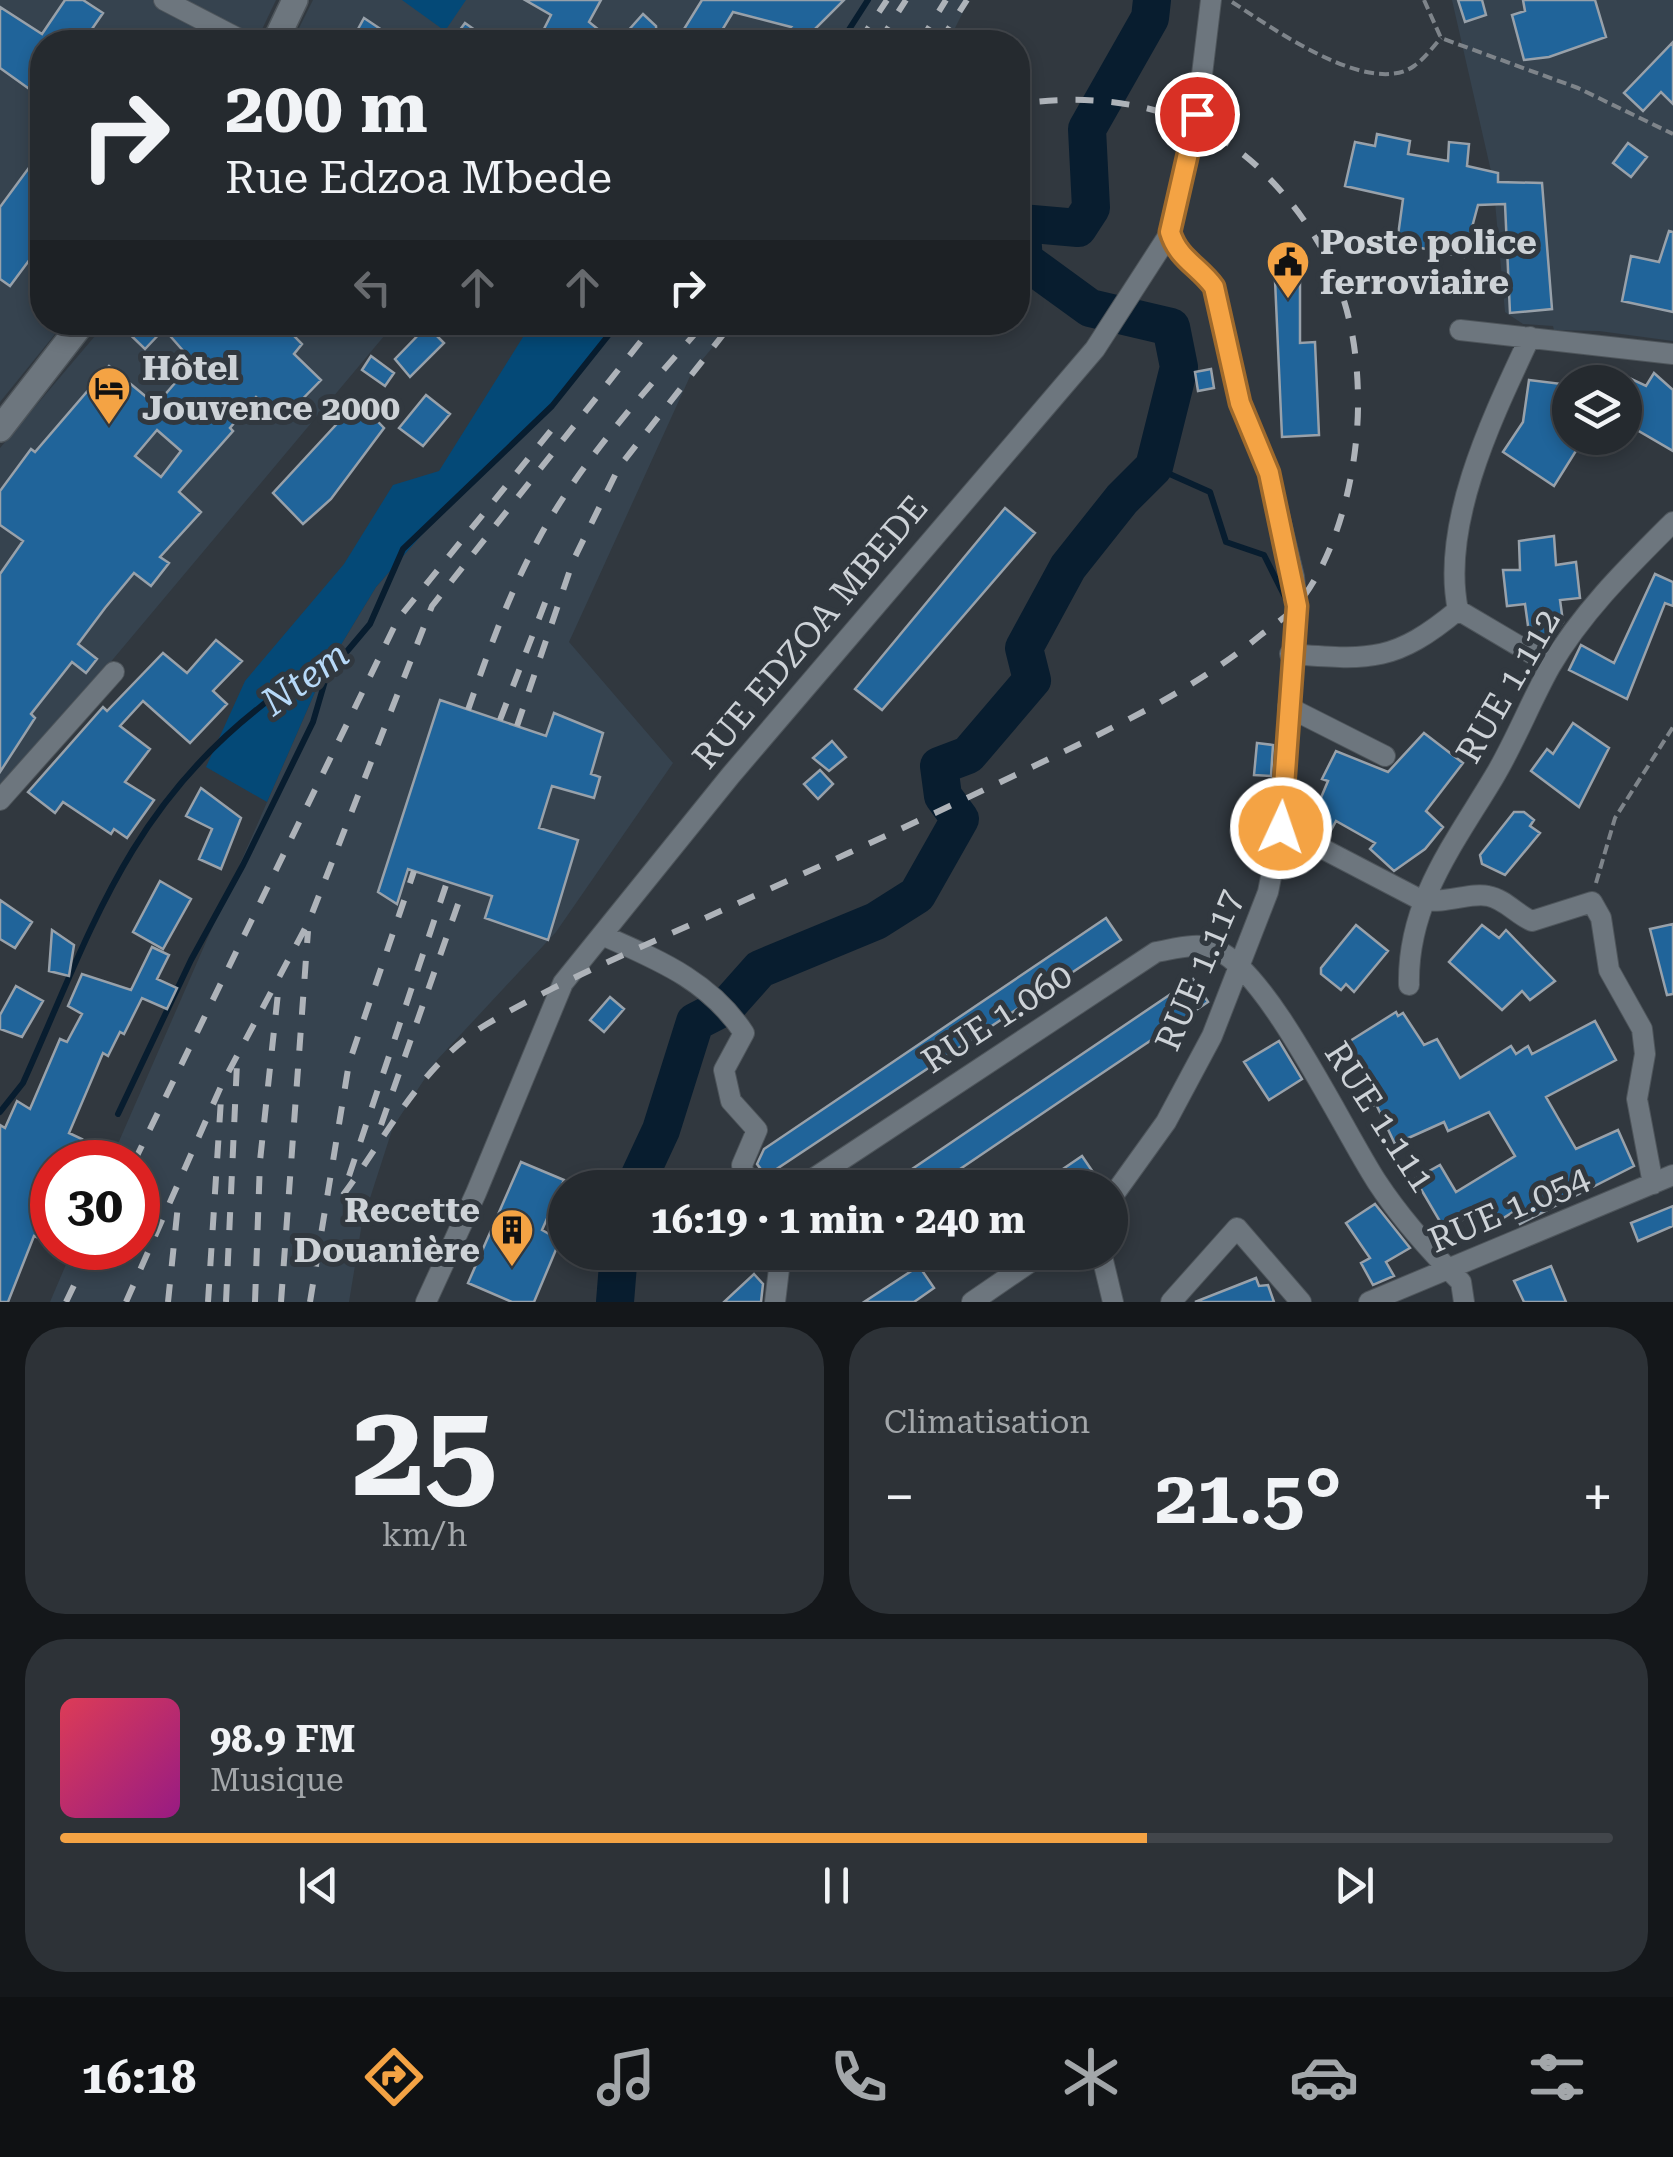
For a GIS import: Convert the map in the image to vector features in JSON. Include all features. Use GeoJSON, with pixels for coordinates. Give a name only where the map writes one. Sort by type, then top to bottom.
{"type":"FeatureCollection","features":[{"type":"Feature","properties":{"kind":"main road"},"geometry":{"type":"LineString","coordinates":[[281,30],[295,0]]}},
{"type":"Feature","properties":{"kind":"main road"},"geometry":{"type":"LineString","coordinates":[[0,429],[73,335]]}},
{"type":"Feature","properties":{"kind":"street"},"geometry":{"type":"LineString","coordinates":[[164,0],[222,30]]}},
{"type":"Feature","properties":{"kind":"street","name":"RUE EDZOA MBEDE"},"geometry":{"type":"LineString","coordinates":[[426,1302],[476,1194],[562,983],[706,805],[1095,349],[1170,232],[1196,124],[1211,0]]}},
{"type":"Feature","properties":{"kind":"street","name":"RUE 1.117"},"geometry":{"type":"LineString","coordinates":[[1128,1175],[1166,1122],[1212,1036],[1268,892],[1281,828],[1290,654],[1297,606],[1294,577],[1269,473],[1240,403],[1214,287],[1205,274],[1184,260],[1170,232]]}},
{"type":"Feature","properties":{"kind":"street"},"geometry":{"type":"LineString","coordinates":[[1460,330],[1673,354]]}},
{"type":"Feature","properties":{"kind":"street"},"geometry":{"type":"LineString","coordinates":[[1530,337],[1495,412],[1463,505],[1454,594],[1458,610],[1551,665]]}},
{"type":"Feature","properties":{"kind":"street","name":"RUE 1.112"},"geometry":{"type":"LineString","coordinates":[[1409,985],[1412,935],[1422,900],[1496,773],[1551,665],[1606,589],[1673,522]]}},
{"type":"Feature","properties":{"kind":"street"},"geometry":{"type":"LineString","coordinates":[[1290,654],[1374,658],[1419,642],[1458,610]]}},
{"type":"Feature","properties":{"kind":"street"},"geometry":{"type":"LineString","coordinates":[[0,800],[114,672]]}},
{"type":"Feature","properties":{"kind":"street"},"geometry":{"type":"LineString","coordinates":[[1288,707],[1385,756]]}},
{"type":"Feature","properties":{"kind":"street"},"geometry":{"type":"LineString","coordinates":[[1281,828],[1422,900],[1445,904],[1480,895],[1493,896],[1532,921],[1592,902],[1601,918],[1609,970],[1642,1029],[1645,1054],[1637,1098],[1653,1184]]}},
{"type":"Feature","properties":{"kind":"street"},"geometry":{"type":"LineString","coordinates":[[602,935],[681,971],[716,997],[744,1033],[724,1070],[731,1101],[757,1130],[743,1170]]}},
{"type":"Feature","properties":{"kind":"street","name":"RUE 1.060"},"geometry":{"type":"LineString","coordinates":[[826,1170],[1156,952],[1190,946],[1217,950],[1237,968]]}},
{"type":"Feature","properties":{"kind":"street","name":"RUE 1.111"},"geometry":{"type":"LineString","coordinates":[[1237,968],[1262,993],[1314,1072],[1379,1184],[1461,1282],[1464,1302]]}},
{"type":"Feature","properties":{"kind":"street","name":"RUE 1.054"},"geometry":{"type":"LineString","coordinates":[[1369,1302],[1673,1176]]}},
{"type":"Feature","properties":{"kind":"street"},"geometry":{"type":"LineString","coordinates":[[1171,1302],[1237,1228],[1301,1302]]}},
{"type":"Feature","properties":{"kind":"street"},"geometry":{"type":"LineString","coordinates":[[775,1302],[779,1270]]}},
{"type":"Feature","properties":{"kind":"street"},"geometry":{"type":"LineString","coordinates":[[972,1302],[1018,1270]]}},
{"type":"Feature","properties":{"kind":"street"},"geometry":{"type":"LineString","coordinates":[[1105,1270],[1113,1302]]}},
{"type":"Feature","properties":{"kind":"path"},"geometry":{"type":"LineString","coordinates":[[1228,0],[1303,46],[1367,73],[1392,74],[1413,67],[1441,38]]}},
{"type":"Feature","properties":{"kind":"path"},"geometry":{"type":"LineString","coordinates":[[1424,0],[1441,38],[1578,88],[1673,134]]}},
{"type":"Feature","properties":{"kind":"path"},"geometry":{"type":"LineString","coordinates":[[1592,902],[1615,818],[1673,728]]}},
{"type":"Feature","properties":{"kind":"shaded area"},"geometry":{"type":"Polygon","coordinates":[[[0,0],[276,0],[262,30],[30,30],[30,335],[54,335],[0,402],[0,0]]]}},
{"type":"Feature","properties":{"kind":"shaded area"},"geometry":{"type":"Polygon","coordinates":[[[313,0],[969,0],[954,30],[298,30],[313,0]]]}},
{"type":"Feature","properties":{"kind":"shaded area"},"geometry":{"type":"Polygon","coordinates":[[[402,0],[466,0],[444,30],[402,0]]]}},
{"type":"Feature","properties":{"kind":"shaded area"},"geometry":{"type":"Polygon","coordinates":[[[1452,0],[1673,0],[1673,341],[1599,331],[1554,330],[1553,326],[1523,324],[1505,312],[1493,180],[1452,0]]]}},
{"type":"Feature","properties":{"kind":"shaded area"},"geometry":{"type":"Polygon","coordinates":[[[96,335],[385,335],[0,794],[0,448],[96,335]]]}},
{"type":"Feature","properties":{"kind":"shaded area"},"geometry":{"type":"Polygon","coordinates":[[[609,335],[723,335],[692,372],[569,642],[673,763],[556,932],[437,1060],[393,1127],[362,1223],[349,1302],[50,1302],[64,1270],[160,1270],[160,1140],[120,1140],[322,676],[376,587],[440,514],[552,406],[609,335]]]}},
{"type":"Feature","properties":{"kind":"shaded area"},"geometry":{"type":"Polygon","coordinates":[[[609,335],[552,406],[440,514],[376,587],[322,676],[267,802],[206,767],[245,681],[344,564],[393,485],[439,471],[523,337],[609,335]]]}},
{"type":"Feature","properties":{"kind":"building"},"geometry":{"type":"Polygon","coordinates":[[[65,0],[83,0],[103,13],[91,30],[45,30],[65,0]]]}},
{"type":"Feature","properties":{"kind":"building"},"geometry":{"type":"Polygon","coordinates":[[[525,0],[601,0],[589,22],[599,30],[546,30],[551,15],[525,0]]]}},
{"type":"Feature","properties":{"kind":"building"},"geometry":{"type":"Polygon","coordinates":[[[702,0],[844,0],[814,30],[788,30],[791,27],[733,12],[722,30],[683,30],[702,0]]]}},
{"type":"Feature","properties":{"kind":"building"},"geometry":{"type":"Polygon","coordinates":[[[1458,0],[1482,0],[1486,15],[1465,22],[1458,0]]]}},
{"type":"Feature","properties":{"kind":"building"},"geometry":{"type":"Polygon","coordinates":[[[1523,0],[1595,0],[1606,37],[1549,57],[1524,60],[1512,15],[1525,11],[1523,0]]]}},
{"type":"Feature","properties":{"kind":"building"},"geometry":{"type":"Polygon","coordinates":[[[0,7],[36,30],[30,30],[30,89],[0,68],[0,7]]]}},
{"type":"Feature","properties":{"kind":"building"},"geometry":{"type":"Polygon","coordinates":[[[643,14],[656,26],[656,30],[629,30],[643,14]]]}},
{"type":"Feature","properties":{"kind":"building"},"geometry":{"type":"Polygon","coordinates":[[[364,18],[382,30],[358,30],[364,18]]]}},
{"type":"Feature","properties":{"kind":"building"},"geometry":{"type":"Polygon","coordinates":[[[1673,42],[1673,104],[1661,92],[1643,111],[1624,93],[1673,42]]]}},
{"type":"Feature","properties":{"kind":"building"},"geometry":{"type":"Polygon","coordinates":[[[1377,134],[1410,141],[1408,154],[1448,161],[1449,142],[1469,144],[1467,166],[1498,173],[1498,182],[1542,183],[1552,309],[1510,313],[1505,204],[1478,205],[1464,257],[1397,243],[1403,199],[1345,186],[1355,142],[1375,146],[1377,134]]]}},
{"type":"Feature","properties":{"kind":"building"},"geometry":{"type":"Polygon","coordinates":[[[1628,143],[1647,157],[1631,177],[1613,163],[1628,143]]]}},
{"type":"Feature","properties":{"kind":"building"},"geometry":{"type":"Polygon","coordinates":[[[30,166],[30,259],[10,286],[0,279],[0,207],[30,166]]]}},
{"type":"Feature","properties":{"kind":"building"},"geometry":{"type":"Polygon","coordinates":[[[1669,231],[1673,232],[1673,312],[1622,301],[1631,256],[1659,262],[1669,231]]]}},
{"type":"Feature","properties":{"kind":"building"},"geometry":{"type":"Polygon","coordinates":[[[1300,279],[1300,343],[1315,342],[1319,435],[1282,437],[1275,280],[1300,279]]]}},
{"type":"Feature","properties":{"kind":"building"},"geometry":{"type":"Polygon","coordinates":[[[130,335],[158,335],[145,349],[130,335]]]}},
{"type":"Feature","properties":{"kind":"building"},"geometry":{"type":"Polygon","coordinates":[[[169,335],[297,335],[302,344],[294,354],[321,380],[282,420],[256,397],[230,428],[233,431],[179,492],[201,512],[160,557],[169,563],[151,586],[134,573],[105,608],[78,644],[97,659],[86,673],[72,662],[31,714],[35,718],[0,772],[0,574],[23,541],[0,525],[0,491],[31,449],[35,452],[109,366],[156,405],[193,362],[169,335]],[[157,430],[135,456],[161,477],[181,451],[157,430]]]}},
{"type":"Feature","properties":{"kind":"building"},"geometry":{"type":"Polygon","coordinates":[[[418,335],[436,335],[444,343],[410,377],[395,359],[418,335]]]}},
{"type":"Feature","properties":{"kind":"building"},"geometry":{"type":"Polygon","coordinates":[[[371,356],[394,373],[385,386],[362,370],[371,356]]]}},
{"type":"Feature","properties":{"kind":"building"},"geometry":{"type":"Polygon","coordinates":[[[1211,369],[1214,388],[1198,391],[1195,372],[1211,369]]]}},
{"type":"Feature","properties":{"kind":"building"},"geometry":{"type":"Polygon","coordinates":[[[1654,373],[1673,390],[1673,451],[1642,433],[1642,384],[1646,386],[1654,373]]]}},
{"type":"Feature","properties":{"kind":"building"},"geometry":{"type":"Polygon","coordinates":[[[1529,380],[1552,383],[1552,455],[1573,455],[1554,486],[1503,452],[1523,422],[1529,380]]]}},
{"type":"Feature","properties":{"kind":"building"},"geometry":{"type":"Polygon","coordinates":[[[426,395],[450,414],[423,446],[399,428],[426,395]]]}},
{"type":"Feature","properties":{"kind":"building"},"geometry":{"type":"Polygon","coordinates":[[[358,401],[384,428],[331,499],[303,524],[273,493],[358,401]]]}},
{"type":"Feature","properties":{"kind":"building"},"geometry":{"type":"Polygon","coordinates":[[[1005,508],[1035,533],[882,710],[855,689],[1005,508]]]}},
{"type":"Feature","properties":{"kind":"building"},"geometry":{"type":"Polygon","coordinates":[[[1554,536],[1556,565],[1576,562],[1580,598],[1560,600],[1563,622],[1552,639],[1538,640],[1537,631],[1529,633],[1525,604],[1507,606],[1503,570],[1520,570],[1519,541],[1554,536]]]}},
{"type":"Feature","properties":{"kind":"building"},"geometry":{"type":"Polygon","coordinates":[[[1655,574],[1673,582],[1673,606],[1665,603],[1627,699],[1569,670],[1581,645],[1614,663],[1655,574]]]}},
{"type":"Feature","properties":{"kind":"building"},"geometry":{"type":"Polygon","coordinates":[[[216,640],[242,661],[213,691],[227,704],[190,743],[143,701],[120,726],[150,749],[125,782],[154,800],[127,838],[114,829],[111,834],[63,802],[55,813],[28,792],[103,707],[107,711],[163,653],[187,673],[216,640]]]}},
{"type":"Feature","properties":{"kind":"building"},"geometry":{"type":"Polygon","coordinates":[[[440,700],[546,736],[554,713],[603,733],[591,774],[600,777],[594,798],[552,786],[539,828],[578,840],[548,940],[485,918],[492,896],[408,869],[397,904],[378,892],[440,700]]]}},
{"type":"Feature","properties":{"kind":"building"},"geometry":{"type":"Polygon","coordinates":[[[1573,723],[1609,748],[1579,807],[1531,771],[1547,749],[1553,754],[1573,723]]]}},
{"type":"Feature","properties":{"kind":"building"},"geometry":{"type":"Polygon","coordinates":[[[1424,733],[1463,763],[1426,811],[1443,827],[1425,849],[1394,871],[1370,849],[1375,843],[1336,821],[1328,836],[1309,826],[1328,781],[1322,779],[1336,751],[1388,772],[1424,733]]]}},
{"type":"Feature","properties":{"kind":"building"},"geometry":{"type":"Polygon","coordinates":[[[832,741],[846,757],[829,771],[813,758],[832,741]]]}},
{"type":"Feature","properties":{"kind":"building"},"geometry":{"type":"Polygon","coordinates":[[[1257,743],[1273,745],[1271,776],[1254,775],[1257,743]]]}},
{"type":"Feature","properties":{"kind":"building"},"geometry":{"type":"Polygon","coordinates":[[[820,770],[833,784],[818,799],[804,784],[820,770]]]}},
{"type":"Feature","properties":{"kind":"building"},"geometry":{"type":"Polygon","coordinates":[[[201,788],[241,818],[221,869],[199,859],[212,829],[186,816],[201,788]]]}},
{"type":"Feature","properties":{"kind":"building"},"geometry":{"type":"Polygon","coordinates":[[[1514,812],[1524,812],[1534,820],[1530,826],[1540,833],[1505,875],[1482,864],[1480,855],[1514,812]]]}},
{"type":"Feature","properties":{"kind":"building"},"geometry":{"type":"Polygon","coordinates":[[[160,881],[191,899],[163,949],[133,932],[160,881]]]}},
{"type":"Feature","properties":{"kind":"building"},"geometry":{"type":"Polygon","coordinates":[[[0,900],[32,922],[15,948],[0,939],[0,900]]]}},
{"type":"Feature","properties":{"kind":"building"},"geometry":{"type":"Polygon","coordinates":[[[1106,918],[1121,940],[775,1170],[762,1170],[757,1164],[764,1149],[1106,918]]]}},
{"type":"Feature","properties":{"kind":"building"},"geometry":{"type":"Polygon","coordinates":[[[1673,924],[1673,994],[1667,995],[1650,929],[1673,924]]]}},
{"type":"Feature","properties":{"kind":"building"},"geometry":{"type":"Polygon","coordinates":[[[1356,925],[1388,951],[1354,992],[1346,984],[1341,990],[1321,974],[1321,968],[1356,925]]]}},
{"type":"Feature","properties":{"kind":"building"},"geometry":{"type":"Polygon","coordinates":[[[1482,925],[1499,938],[1506,930],[1555,981],[1530,1000],[1522,991],[1502,1010],[1449,962],[1482,925]]]}},
{"type":"Feature","properties":{"kind":"building"},"geometry":{"type":"Polygon","coordinates":[[[52,930],[74,945],[69,976],[49,971],[52,930]]]}},
{"type":"Feature","properties":{"kind":"building"},"geometry":{"type":"Polygon","coordinates":[[[152,947],[169,955],[157,979],[177,988],[167,1009],[142,998],[124,1034],[120,1032],[108,1056],[103,1053],[69,1133],[82,1140],[30,1140],[30,1246],[8,1302],[0,1302],[0,1125],[5,1128],[17,1101],[30,1109],[60,1039],[67,1042],[82,1014],[68,1006],[82,974],[131,990],[152,947]]]}},
{"type":"Feature","properties":{"kind":"building"},"geometry":{"type":"Polygon","coordinates":[[[1193,979],[1208,1002],[959,1170],[911,1170],[1193,979]]]}},
{"type":"Feature","properties":{"kind":"building"},"geometry":{"type":"Polygon","coordinates":[[[16,986],[43,1001],[22,1037],[0,1029],[0,1015],[16,986]]]}},
{"type":"Feature","properties":{"kind":"building"},"geometry":{"type":"Polygon","coordinates":[[[610,997],[624,1009],[604,1032],[590,1020],[610,997]]]}},
{"type":"Feature","properties":{"kind":"building"},"geometry":{"type":"Polygon","coordinates":[[[1396,1012],[1398,1016],[1403,1013],[1424,1045],[1437,1039],[1460,1078],[1511,1046],[1516,1054],[1528,1046],[1532,1054],[1595,1021],[1616,1060],[1546,1097],[1576,1149],[1618,1130],[1634,1166],[1520,1224],[1513,1212],[1497,1222],[1486,1206],[1445,1230],[1415,1179],[1440,1165],[1456,1192],[1515,1156],[1489,1112],[1448,1131],[1444,1122],[1395,1144],[1376,1104],[1371,1107],[1356,1082],[1368,1076],[1349,1047],[1350,1041],[1396,1012]]]}},
{"type":"Feature","properties":{"kind":"building"},"geometry":{"type":"Polygon","coordinates":[[[1279,1041],[1302,1079],[1269,1100],[1244,1062],[1279,1041]]]}},
{"type":"Feature","properties":{"kind":"building"},"geometry":{"type":"Polygon","coordinates":[[[1082,1156],[1092,1170],[1061,1170],[1082,1156]]]}},
{"type":"Feature","properties":{"kind":"building"},"geometry":{"type":"Polygon","coordinates":[[[521,1162],[548,1173],[548,1216],[542,1230],[548,1233],[548,1269],[534,1302],[512,1302],[468,1283],[521,1162]]]}},
{"type":"Feature","properties":{"kind":"building"},"geometry":{"type":"Polygon","coordinates":[[[1375,1204],[1410,1248],[1386,1262],[1394,1276],[1373,1285],[1361,1263],[1370,1258],[1346,1223],[1375,1204]]]}},
{"type":"Feature","properties":{"kind":"building"},"geometry":{"type":"Polygon","coordinates":[[[1673,1206],[1673,1226],[1638,1241],[1631,1223],[1673,1206]]]}},
{"type":"Feature","properties":{"kind":"building"},"geometry":{"type":"Polygon","coordinates":[[[1551,1266],[1566,1302],[1524,1302],[1514,1281],[1551,1266]]]}},
{"type":"Feature","properties":{"kind":"building"},"geometry":{"type":"Polygon","coordinates":[[[913,1270],[922,1270],[934,1288],[914,1302],[864,1302],[913,1270]]]}},
{"type":"Feature","properties":{"kind":"building"},"geometry":{"type":"Polygon","coordinates":[[[754,1274],[763,1284],[761,1302],[724,1302],[754,1274]]]}},
{"type":"Feature","properties":{"kind":"building"},"geometry":{"type":"Polygon","coordinates":[[[1256,1278],[1259,1286],[1268,1285],[1274,1302],[1195,1302],[1256,1278]]]}},
{"type":"Feature","properties":{"kind":"waterway","name":"Ntem"},"geometry":{"type":"LineString","coordinates":[[849,30],[868,0]]}},
{"type":"Feature","properties":{"kind":"waterway"},"geometry":{"type":"LineString","coordinates":[[1030,224],[1078,228],[1091,208],[1087,129],[1150,18],[1152,0]]}},
{"type":"Feature","properties":{"kind":"waterway"},"geometry":{"type":"LineString","coordinates":[[642,1170],[661,1130],[695,1022],[728,1005],[760,969],[876,921],[917,895],[960,819],[943,796],[939,766],[968,755],[1032,680],[1024,648],[1068,567],[1122,499],[1154,467],[1179,367],[1171,327],[1090,308],[1030,264]]}},
{"type":"Feature","properties":{"kind":"waterway","name":"Ntem"},"geometry":{"type":"LineString","coordinates":[[0,1112],[23,1083],[116,879],[176,789],[214,747],[287,685],[316,668],[338,662],[370,624],[403,549],[552,406],[609,335]]}},
{"type":"Feature","properties":{"kind":"waterway"},"geometry":{"type":"LineString","coordinates":[[1154,467],[1210,492],[1226,542],[1264,555],[1289,605]]}},
{"type":"Feature","properties":{"kind":"waterway"},"geometry":{"type":"LineString","coordinates":[[118,1114],[191,960],[313,722],[325,681],[338,662]]}},
{"type":"Feature","properties":{"kind":"waterway"},"geometry":{"type":"LineString","coordinates":[[615,1302],[618,1270]]}},
{"type":"Feature","properties":{"kind":"railway"},"geometry":{"type":"LineString","coordinates":[[867,30],[887,0]]}},
{"type":"Feature","properties":{"kind":"railway"},"geometry":{"type":"LineString","coordinates":[[887,30],[906,0]]}},
{"type":"Feature","properties":{"kind":"railway"},"geometry":{"type":"LineString","coordinates":[[927,30],[946,0]]}},
{"type":"Feature","properties":{"kind":"railway"},"geometry":{"type":"LineString","coordinates":[[948,30],[967,0]]}},
{"type":"Feature","properties":{"kind":"railway"},"geometry":{"type":"LineString","coordinates":[[343,1195],[424,1080],[464,1040],[487,1024],[575,978],[935,813],[1139,714],[1238,652],[1290,612],[1313,583],[1336,533],[1351,478],[1358,398],[1345,303],[1321,247],[1305,221],[1262,171],[1209,132],[1179,118],[1116,103],[1030,103]]}},
{"type":"Feature","properties":{"kind":"railway"},"geometry":{"type":"LineString","coordinates":[[126,1302],[222,1084],[309,921],[432,606],[646,335]]}},
{"type":"Feature","properties":{"kind":"railway"},"geometry":{"type":"LineString","coordinates":[[468,710],[508,602],[555,510],[616,427],[694,335]]}},
{"type":"Feature","properties":{"kind":"railway"},"geometry":{"type":"LineString","coordinates":[[517,726],[573,561],[619,467],[723,335]]}},
{"type":"Feature","properties":{"kind":"railway"},"geometry":{"type":"LineString","coordinates":[[145,1140],[398,619],[553,428]]}},
{"type":"Feature","properties":{"kind":"railway"},"geometry":{"type":"LineString","coordinates":[[500,720],[548,595]]}},
{"type":"Feature","properties":{"kind":"railway"},"geometry":{"type":"LineString","coordinates":[[310,1302],[349,1063],[414,871]]}},
{"type":"Feature","properties":{"kind":"railway"},"geometry":{"type":"LineString","coordinates":[[349,1176],[447,882]]}},
{"type":"Feature","properties":{"kind":"railway"},"geometry":{"type":"LineString","coordinates":[[381,1125],[464,887]]}},
{"type":"Feature","properties":{"kind":"railway"},"geometry":{"type":"LineString","coordinates":[[281,1302],[308,931]]}},
{"type":"Feature","properties":{"kind":"railway"},"geometry":{"type":"LineString","coordinates":[[255,1302],[260,1161],[278,993]]}},
{"type":"Feature","properties":{"kind":"railway"},"geometry":{"type":"LineString","coordinates":[[226,1302],[237,1063]]}},
{"type":"Feature","properties":{"kind":"railway"},"geometry":{"type":"LineString","coordinates":[[208,1302],[221,1099]]}},
{"type":"Feature","properties":{"kind":"railway"},"geometry":{"type":"LineString","coordinates":[[168,1302],[179,1195]]}},
{"type":"Feature","properties":{"kind":"railway"},"geometry":{"type":"LineString","coordinates":[[66,1302],[81,1270]]}},
{"type":"Feature","properties":{"kind":"place","name":"Poste police ferroviaire"},"geometry":{"type":"Point","coordinates":[1288,300]}},
{"type":"Feature","properties":{"kind":"place","name":"Hôtel Jouvence 2000"},"geometry":{"type":"Point","coordinates":[109,426]}},
{"type":"Feature","properties":{"kind":"place","name":"Recette Douanière"},"geometry":{"type":"Point","coordinates":[512,1268]}},
{"type":"Feature","properties":{"kind":"route"},"geometry":{"type":"LineString","coordinates":[[1197,114],[1170,232],[1184,260],[1205,274],[1214,287],[1240,403],[1269,473],[1294,577],[1297,606],[1290,654],[1281,828]]}}]}
